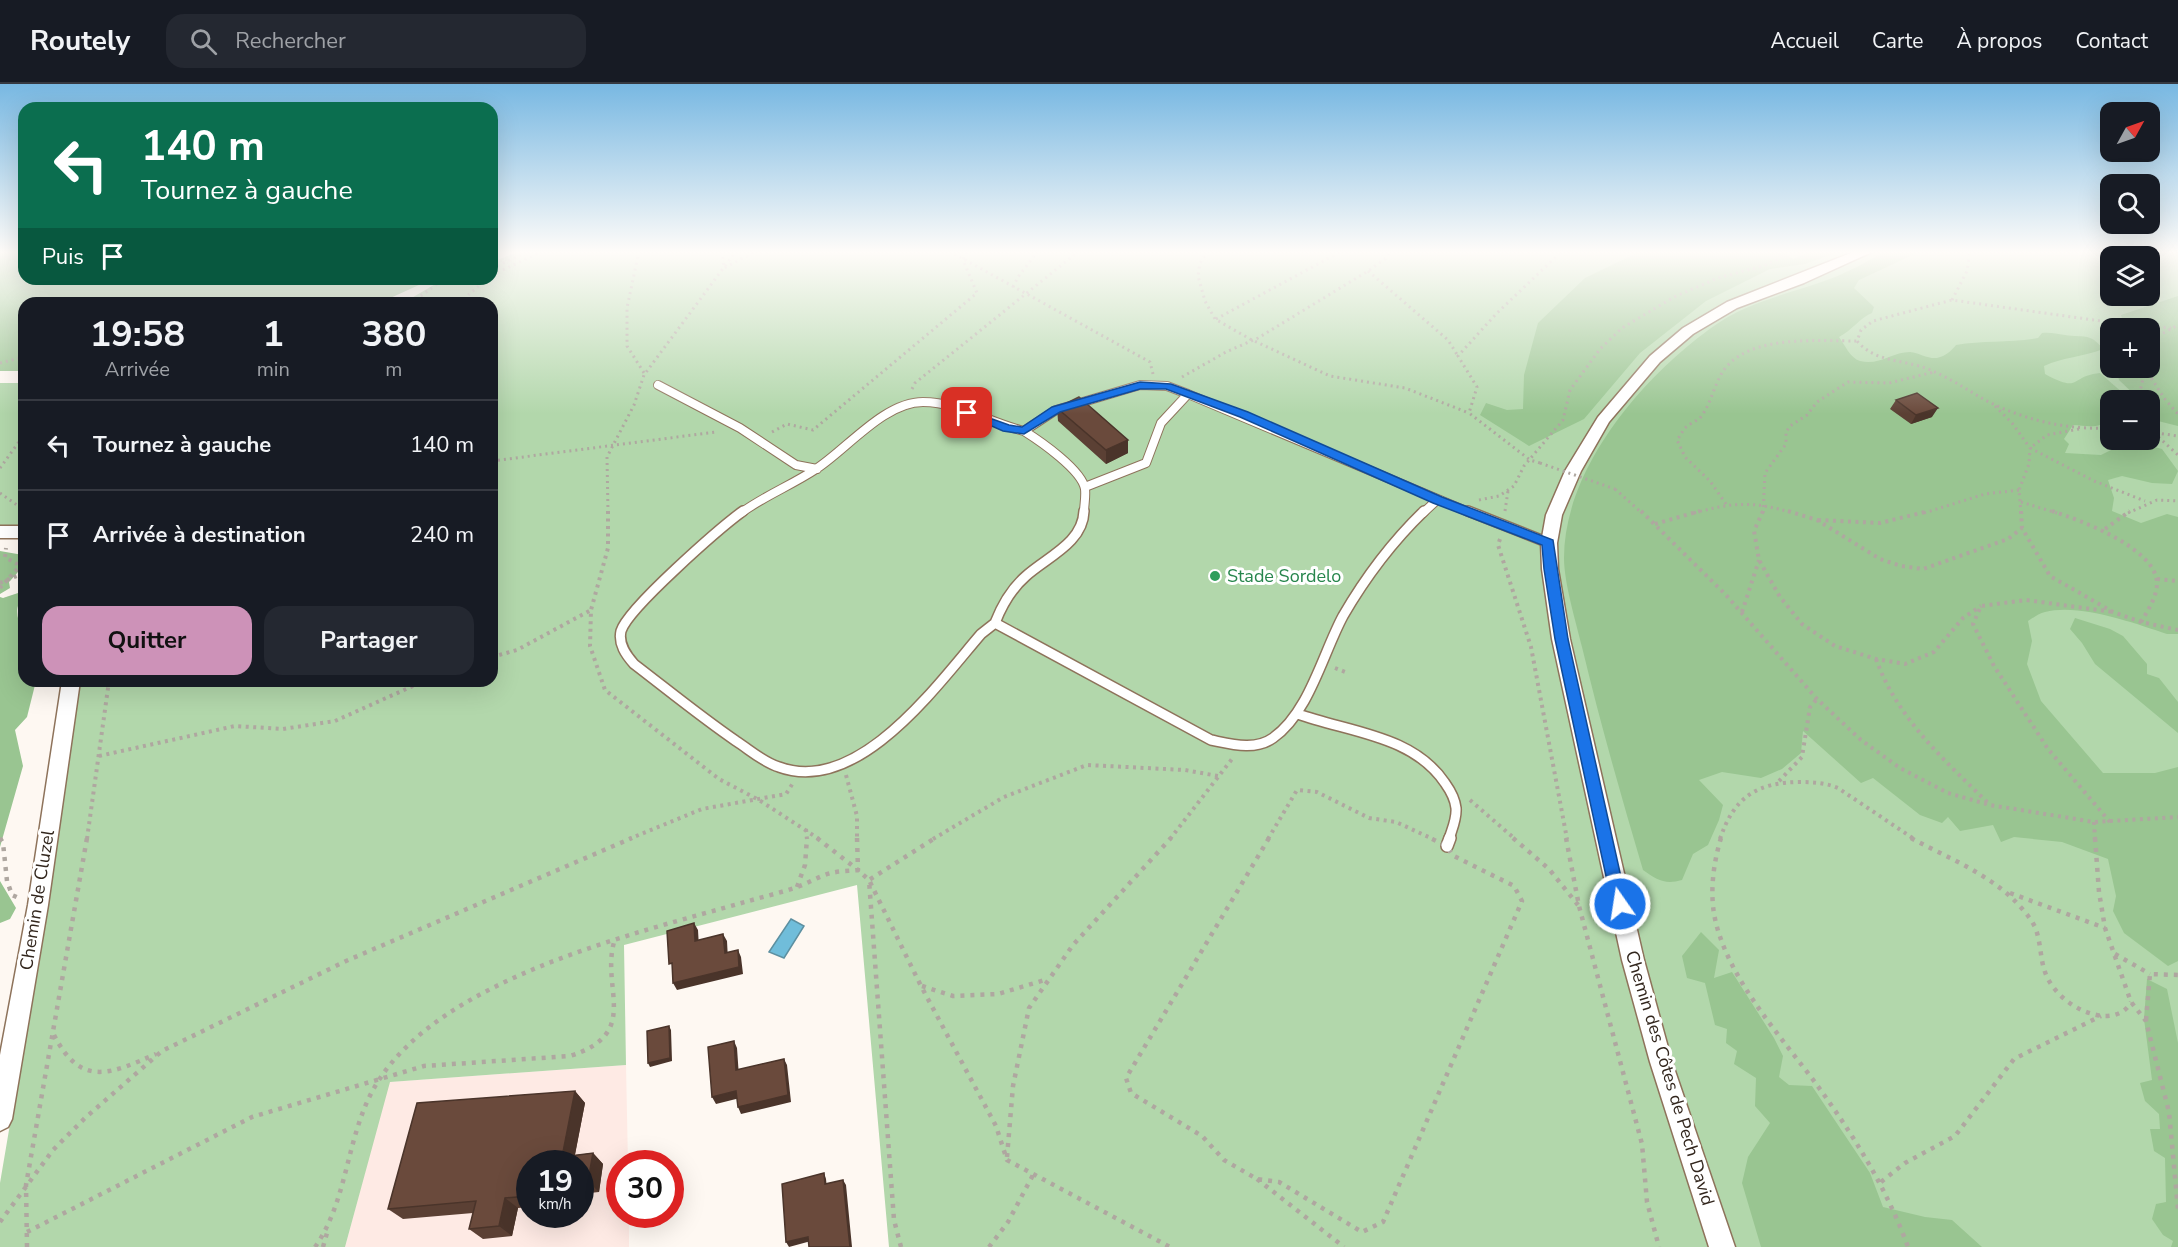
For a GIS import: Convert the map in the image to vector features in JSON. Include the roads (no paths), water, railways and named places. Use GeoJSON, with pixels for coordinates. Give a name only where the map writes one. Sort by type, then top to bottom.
{"type":"FeatureCollection","features":[{"type":"Feature","properties":{"kind":"street","name":"Chemin des Côtes de Pech David"},"geometry":{"type":"LineString","coordinates":[[1722,1247],[1661,1062],[1628,939],[1561,639],[1550,569],[1549,543],[1554,514],[1573,471],[1604,420],[1655,359],[1688,332],[1732,305]]}},
{"type":"Feature","properties":{"kind":"street","name":"Chemin de Cluzel"},"geometry":{"type":"LineString","coordinates":[[0,1119],[38,905],[70,687]]}},
{"type":"Feature","properties":{"kind":"lane"},"geometry":{"type":"LineString","coordinates":[[1024,431],[1056,410],[1140,385],[1167,386],[1244,415],[1437,500],[1549,543]]}},
{"type":"Feature","properties":{"kind":"lane"},"geometry":{"type":"LineString","coordinates":[[658,386],[740,428],[796,465],[817,468]]}},
{"type":"Feature","properties":{"kind":"lane"},"geometry":{"type":"LineString","coordinates":[[1085,487],[1146,463],[1161,423],[1188,394]]}},
{"type":"Feature","properties":{"kind":"lane"},"geometry":{"type":"LineString","coordinates":[[928,402],[947,405],[1007,428],[1024,431],[1046,444],[1076,474],[1085,487],[1084,520],[1076,537],[1025,577],[1004,601],[995,623],[983,629],[971,647],[901,724],[843,765],[804,772],[783,769],[768,762],[728,735],[634,664],[625,654],[621,643],[625,623],[682,563],[721,528],[760,499],[817,468],[891,411],[906,404],[928,402]]}},
{"type":"Feature","properties":{"kind":"lane"},"geometry":{"type":"LineString","coordinates":[[995,623],[1211,740],[1237,746],[1258,745],[1274,738],[1298,714],[1320,663],[1356,597],[1386,552],[1437,500]]}},
{"type":"Feature","properties":{"kind":"lane"},"geometry":{"type":"LineString","coordinates":[[1298,714],[1313,721],[1408,748],[1441,773],[1456,804],[1454,824],[1447,846]]}},
{"type":"Feature","properties":{"kind":"water"},"geometry":{"type":"Polygon","coordinates":[[[791,919],[804,926],[784,958],[769,952],[791,919]]]}},
{"type":"Feature","properties":{"kind":"place","name":"Stade Sordelo"},"geometry":{"type":"Point","coordinates":[1215,576]}}]}
